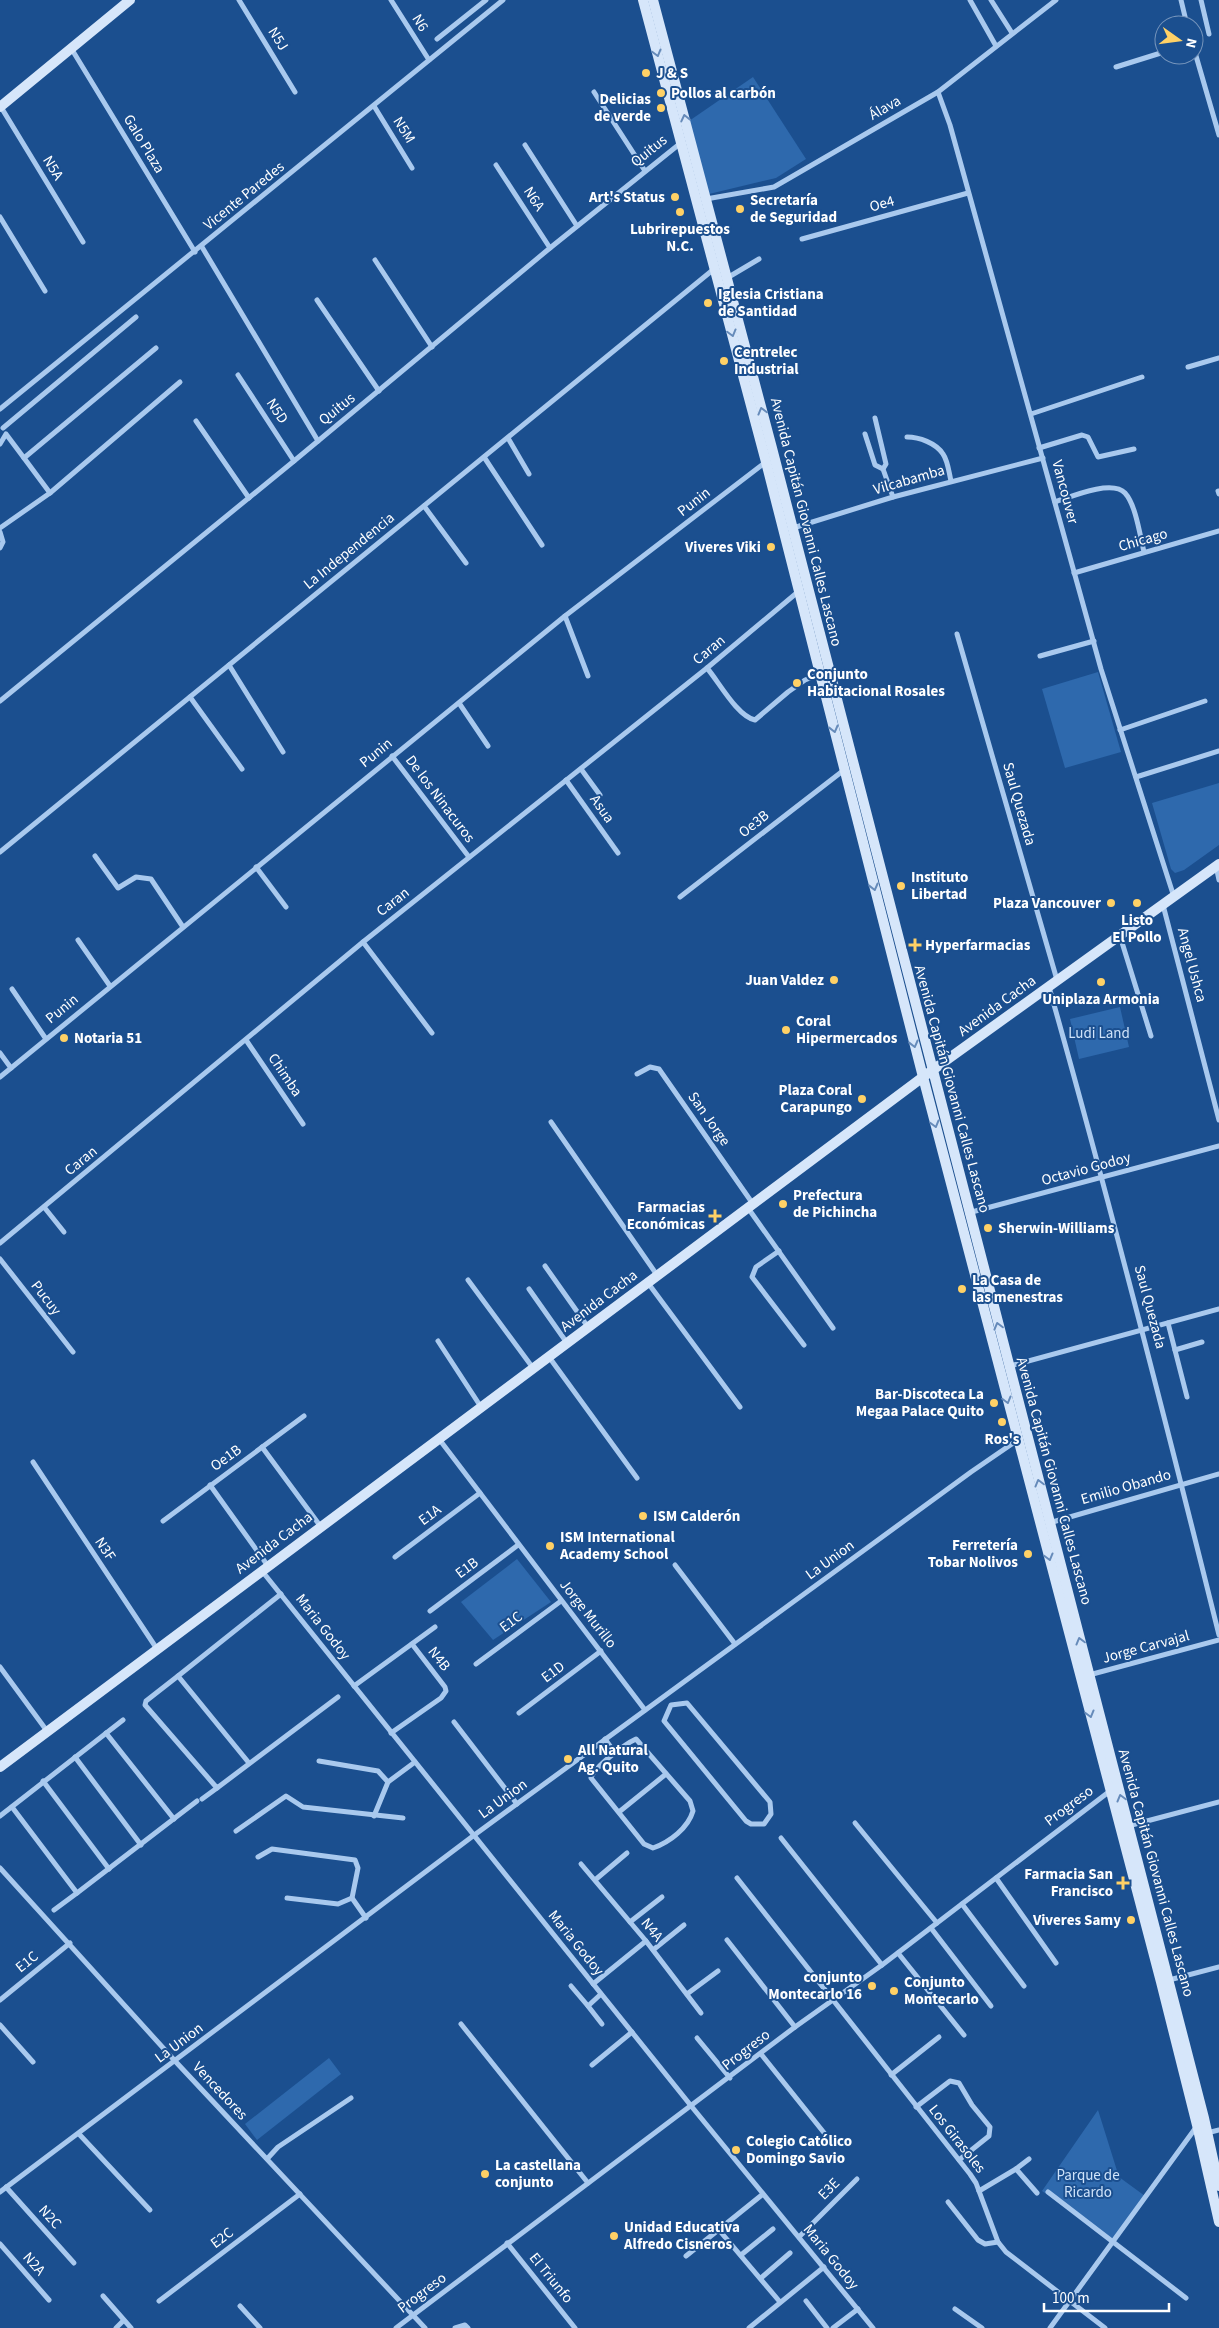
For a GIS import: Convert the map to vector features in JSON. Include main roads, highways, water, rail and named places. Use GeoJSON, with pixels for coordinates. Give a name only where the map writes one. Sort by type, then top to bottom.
{"type":"FeatureCollection","features":[{"type":"Feature","properties":{"kind":"main road"},"geometry":{"type":"LineString","coordinates":[[0,107],[130,0]]}},
{"type":"Feature","properties":{"kind":"main road","name":"Avenida Capitán Giovanni Calles Lascano"},"geometry":{"type":"LineString","coordinates":[[650,2],[685,140],[714,269],[770,460]]}},
{"type":"Feature","properties":{"kind":"main road","name":"Avenida Capitán Giovanni Calles Lascano"},"geometry":{"type":"LineString","coordinates":[[685,140],[706,199],[727,278],[802,589],[932,1072],[964,1214]]}},
{"type":"Feature","properties":{"kind":"main road","name":"Avenida Capitán Giovanni Calles Lascano"},"geometry":{"type":"LineString","coordinates":[[802,589],[820,674],[923,1077],[964,1214]]}},
{"type":"Feature","properties":{"kind":"main road","name":"Avenida Cacha"},"geometry":{"type":"LineString","coordinates":[[0,1767],[923,1077],[1218,865]]}},
{"type":"Feature","properties":{"kind":"main road"},"geometry":{"type":"LineString","coordinates":[[964,1214],[1085,1676],[1110,1791],[1124,1827]]}},
{"type":"Feature","properties":{"kind":"main road","name":"Avenida Capitán Giovanni Calles Lascano"},"geometry":{"type":"LineString","coordinates":[[1085,1676],[1201,2122],[1219,2222]]}},
{"type":"Feature","properties":{"kind":"main road","name":"Avenida Capitán Giovanni Calles Lascano"},"geometry":{"type":"LineString","coordinates":[[1204,2135],[1219,2186]]}},
{"type":"Feature","properties":{"kind":"place","name":"J & S"},"geometry":{"type":"Point","coordinates":[646,73]}},
{"type":"Feature","properties":{"kind":"place","name":"Pollos al carbón"},"geometry":{"type":"Point","coordinates":[661,93]}},
{"type":"Feature","properties":{"kind":"place","name":"Delicias de verde"},"geometry":{"type":"Point","coordinates":[661,108]}},
{"type":"Feature","properties":{"kind":"place","name":"Art's Status"},"geometry":{"type":"Point","coordinates":[675,197]}},
{"type":"Feature","properties":{"kind":"place","name":"Secretaría de Seguridad"},"geometry":{"type":"Point","coordinates":[740,209]}},
{"type":"Feature","properties":{"kind":"place","name":"Lubrirepuestos N.C."},"geometry":{"type":"Point","coordinates":[680,212]}},
{"type":"Feature","properties":{"kind":"place","name":"Iglesia Cristiana de Santidad"},"geometry":{"type":"Point","coordinates":[708,303]}},
{"type":"Feature","properties":{"kind":"place","name":"Centrelec Industrial"},"geometry":{"type":"Point","coordinates":[724,361]}},
{"type":"Feature","properties":{"kind":"place","name":"Viveres Viki"},"geometry":{"type":"Point","coordinates":[771,547]}},
{"type":"Feature","properties":{"kind":"place","name":"Conjunto Habitacional Rosales"},"geometry":{"type":"Point","coordinates":[797,683]}},
{"type":"Feature","properties":{"kind":"place","name":"Instituto Libertad"},"geometry":{"type":"Point","coordinates":[901,886]}},
{"type":"Feature","properties":{"kind":"place","name":"Plaza Vancouver"},"geometry":{"type":"Point","coordinates":[1111,903]}},
{"type":"Feature","properties":{"kind":"place","name":"Listo El Pollo"},"geometry":{"type":"Point","coordinates":[1137,903]}},
{"type":"Feature","properties":{"kind":"place","name":"Hyperfarmacias"},"geometry":{"type":"Point","coordinates":[915,945]}},
{"type":"Feature","properties":{"kind":"place","name":"Juan Valdez"},"geometry":{"type":"Point","coordinates":[834,980]}},
{"type":"Feature","properties":{"kind":"place","name":"Uniplaza Armonia"},"geometry":{"type":"Point","coordinates":[1101,982]}},
{"type":"Feature","properties":{"kind":"place","name":"Coral Hipermercados"},"geometry":{"type":"Point","coordinates":[786,1030]}},
{"type":"Feature","properties":{"kind":"place","name":"Notaria 51"},"geometry":{"type":"Point","coordinates":[64,1038]}},
{"type":"Feature","properties":{"kind":"place","name":"Plaza Coral Carapungo"},"geometry":{"type":"Point","coordinates":[862,1099]}},
{"type":"Feature","properties":{"kind":"place","name":"Prefectura de Pichincha"},"geometry":{"type":"Point","coordinates":[783,1204]}},
{"type":"Feature","properties":{"kind":"place","name":"Farmacias Económicas"},"geometry":{"type":"Point","coordinates":[715,1216]}},
{"type":"Feature","properties":{"kind":"place","name":"Sherwin-Williams"},"geometry":{"type":"Point","coordinates":[988,1228]}},
{"type":"Feature","properties":{"kind":"place","name":"La Casa de las menestras"},"geometry":{"type":"Point","coordinates":[962,1289]}},
{"type":"Feature","properties":{"kind":"place","name":"Bar-Discoteca La Megaa Palace Quito"},"geometry":{"type":"Point","coordinates":[994,1403]}},
{"type":"Feature","properties":{"kind":"place","name":"Ros's"},"geometry":{"type":"Point","coordinates":[1002,1422]}},
{"type":"Feature","properties":{"kind":"place","name":"ISM Calderón"},"geometry":{"type":"Point","coordinates":[643,1516]}},
{"type":"Feature","properties":{"kind":"place","name":"ISM International Academy School"},"geometry":{"type":"Point","coordinates":[550,1546]}},
{"type":"Feature","properties":{"kind":"place","name":"Ferretería Tobar Nolivos"},"geometry":{"type":"Point","coordinates":[1028,1554]}},
{"type":"Feature","properties":{"kind":"place","name":"All Natural Ag. Quito"},"geometry":{"type":"Point","coordinates":[568,1759]}},
{"type":"Feature","properties":{"kind":"place","name":"Farmacia San Francisco"},"geometry":{"type":"Point","coordinates":[1123,1883]}},
{"type":"Feature","properties":{"kind":"place","name":"Viveres Samy"},"geometry":{"type":"Point","coordinates":[1131,1920]}},
{"type":"Feature","properties":{"kind":"place","name":"conjunto Montecarlo 16"},"geometry":{"type":"Point","coordinates":[872,1986]}},
{"type":"Feature","properties":{"kind":"place","name":"Conjunto Montecarlo"},"geometry":{"type":"Point","coordinates":[894,1991]}},
{"type":"Feature","properties":{"kind":"place","name":"Colegio Católico Domingo Savio"},"geometry":{"type":"Point","coordinates":[736,2150]}},
{"type":"Feature","properties":{"kind":"place","name":"La castellana conjunto"},"geometry":{"type":"Point","coordinates":[485,2174]}},
{"type":"Feature","properties":{"kind":"place","name":"Unidad Educativa Alfredo Cisneros"},"geometry":{"type":"Point","coordinates":[614,2236]}},
{"type":"Feature","properties":{"kind":"park label","name":"Ludi Land"},"geometry":{"type":"Point","coordinates":[1099,1033]}},
{"type":"Feature","properties":{"kind":"park label","name":"Parque de Ricardo"},"geometry":{"type":"Point","coordinates":[1088,2184]}}]}
